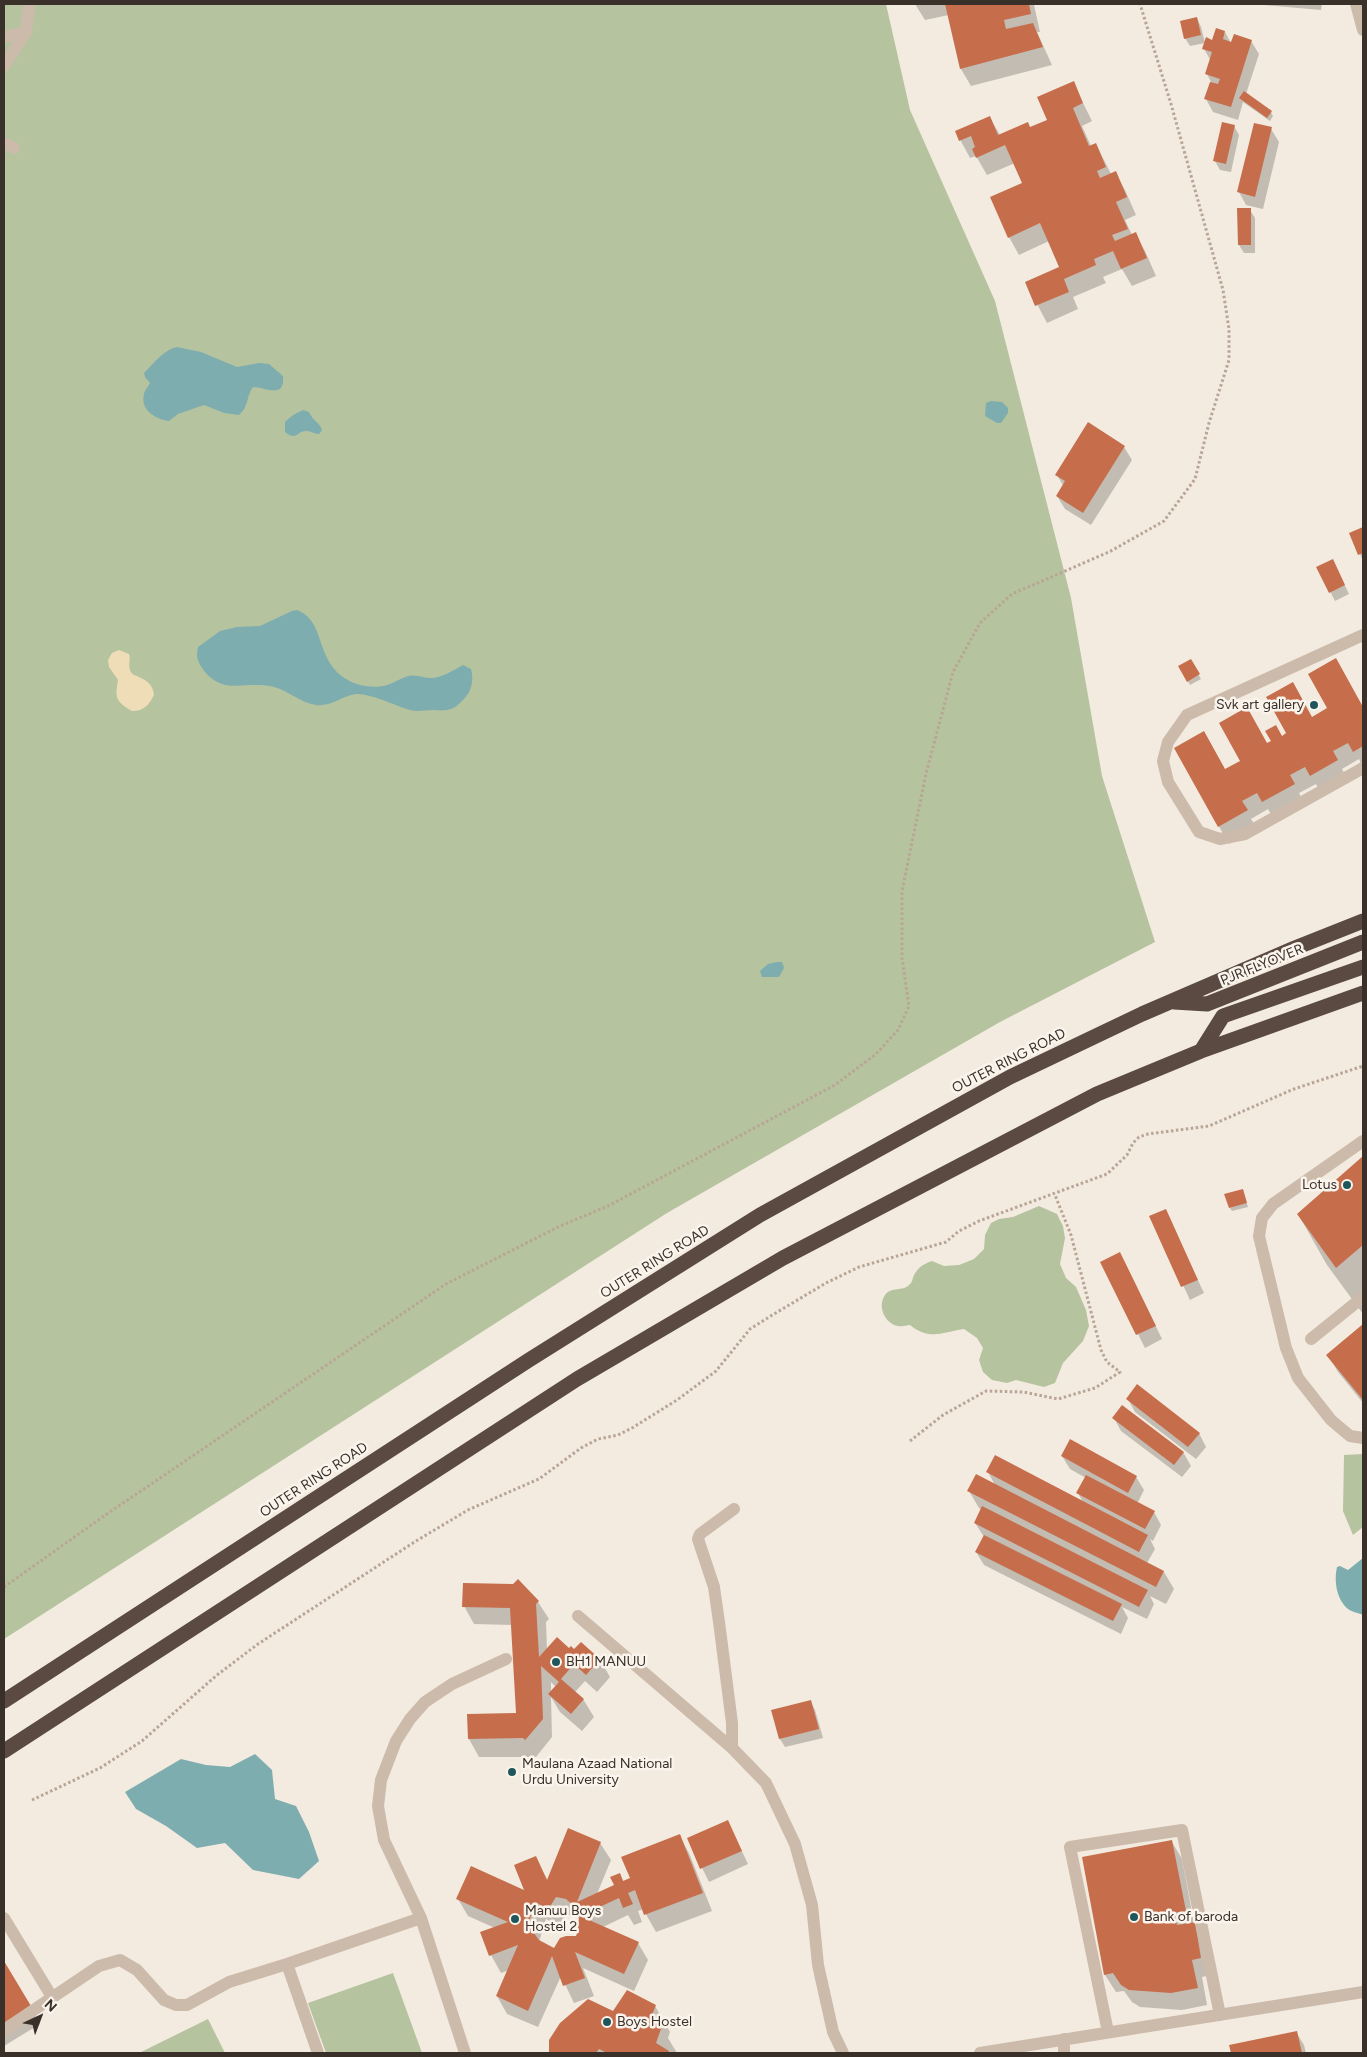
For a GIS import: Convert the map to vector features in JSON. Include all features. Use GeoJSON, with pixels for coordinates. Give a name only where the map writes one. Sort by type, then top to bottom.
{"type":"FeatureCollection","features":[{"type":"Feature","properties":{"kind":"highway","name":"OUTER RING ROAD"},"geometry":{"type":"LineString","coordinates":[[4,1700],[520,1366],[760,1215],[1010,1076],[1142,1014],[1294,948],[1363,921]]}},
{"type":"Feature","properties":{"kind":"highway","name":"PJR FLYOVER"},"geometry":{"type":"LineString","coordinates":[[1170,1002],[1207,1004],[1363,942]]}},
{"type":"Feature","properties":{"kind":"highway"},"geometry":{"type":"LineString","coordinates":[[1201,1052],[1223,1016],[1363,967]]}},
{"type":"Feature","properties":{"kind":"highway"},"geometry":{"type":"LineString","coordinates":[[4,1751],[577,1379],[783,1258],[1096,1094],[1201,1052],[1363,993]]}},
{"type":"Feature","properties":{"kind":"street"},"geometry":{"type":"LineString","coordinates":[[4,66],[26,32],[29,4]]}},
{"type":"Feature","properties":{"kind":"street"},"geometry":{"type":"LineString","coordinates":[[1356,4],[1363,30]]}},
{"type":"Feature","properties":{"kind":"street"},"geometry":{"type":"LineString","coordinates":[[4,37],[26,32]]}},
{"type":"Feature","properties":{"kind":"street"},"geometry":{"type":"LineString","coordinates":[[1363,635],[1187,715],[1168,742],[1163,761],[1168,782],[1199,832],[1220,839],[1245,834],[1363,768]]}},
{"type":"Feature","properties":{"kind":"street"},"geometry":{"type":"LineString","coordinates":[[1363,1141],[1273,1204],[1262,1218],[1259,1236],[1286,1348],[1298,1378],[1331,1420],[1350,1436],[1363,1438]]}},
{"type":"Feature","properties":{"kind":"street"},"geometry":{"type":"LineString","coordinates":[[1311,1339],[1363,1298]]}},
{"type":"Feature","properties":{"kind":"street"},"geometry":{"type":"LineString","coordinates":[[732,1748],[732,1723],[714,1587],[698,1538],[700,1534],[734,1509]]}},
{"type":"Feature","properties":{"kind":"street"},"geometry":{"type":"LineString","coordinates":[[578,1616],[732,1748],[766,1783],[795,1844],[812,1905],[818,1965],[833,2032],[843,2053]]}},
{"type":"Feature","properties":{"kind":"street"},"geometry":{"type":"LineString","coordinates":[[465,2053],[420,1918],[384,1840],[378,1806],[381,1780],[396,1741],[410,1719],[425,1702],[452,1684],[506,1659]]}},
{"type":"Feature","properties":{"kind":"street"},"geometry":{"type":"LineString","coordinates":[[1108,2032],[1070,1847],[1182,1830],[1220,2015]]}},
{"type":"Feature","properties":{"kind":"street"},"geometry":{"type":"LineString","coordinates":[[4,1918],[52,1997]]}},
{"type":"Feature","properties":{"kind":"street"},"geometry":{"type":"LineString","coordinates":[[4,2030],[99,1966],[120,1960],[136,1970],[164,2000],[176,2006],[188,2005],[230,1982],[420,1918]]}},
{"type":"Feature","properties":{"kind":"street"},"geometry":{"type":"LineString","coordinates":[[287,1964],[318,2053]]}},
{"type":"Feature","properties":{"kind":"street"},"geometry":{"type":"LineString","coordinates":[[980,2053],[1363,1992]]}},
{"type":"Feature","properties":{"kind":"street"},"geometry":{"type":"LineString","coordinates":[[1064,2039],[1064,2053]]}},
{"type":"Feature","properties":{"kind":"path"},"geometry":{"type":"LineString","coordinates":[[4,1587],[104,1516],[446,1284],[558,1227],[608,1206],[835,1085],[876,1054],[898,1030],[909,1006],[902,958],[902,891],[926,774],[953,672],[980,623],[1012,594],[1109,552],[1164,521],[1195,479],[1209,423],[1229,360],[1229,329],[1223,290],[1171,104],[1140,4]]}},
{"type":"Feature","properties":{"kind":"path"},"geometry":{"type":"LineString","coordinates":[[32,1800],[100,1768],[136,1744],[217,1675],[258,1644],[411,1544],[468,1510],[539,1479],[581,1448],[598,1440],[618,1435],[670,1405],[716,1371],[750,1330],[826,1283],[865,1265],[946,1242],[959,1231],[979,1221],[1107,1174],[1127,1155],[1133,1143],[1139,1137],[1209,1126],[1294,1089],[1363,1066]]}},
{"type":"Feature","properties":{"kind":"path"},"geometry":{"type":"LineString","coordinates":[[910,1441],[943,1414],[986,1391],[1023,1392],[1058,1399],[1095,1388],[1120,1372],[1107,1362],[1101,1350],[1071,1236],[1055,1194]]}},
{"type":"Feature","properties":{"kind":"green space"},"geometry":{"type":"Polygon","coordinates":[[[4,4],[886,4],[910,110],[995,301],[1071,598],[1102,776],[1155,942],[1000,1022],[667,1213],[4,1639],[4,4]]]}},
{"type":"Feature","properties":{"kind":"green space"},"geometry":{"type":"Polygon","coordinates":[[[1039,1206],[1057,1214],[1063,1226],[1065,1238],[1060,1264],[1066,1278],[1076,1287],[1086,1310],[1089,1326],[1083,1341],[1063,1363],[1055,1383],[1044,1387],[1016,1380],[1007,1383],[992,1380],[983,1372],[979,1360],[983,1348],[977,1338],[964,1329],[930,1334],[917,1330],[910,1325],[893,1325],[889,1322],[882,1309],[883,1299],[888,1292],[909,1285],[916,1272],[922,1266],[932,1261],[944,1266],[959,1265],[974,1259],[984,1249],[985,1235],[991,1223],[999,1219],[1013,1217],[1039,1206]]]}},
{"type":"Feature","properties":{"kind":"green space"},"geometry":{"type":"Polygon","coordinates":[[[1363,1454],[1363,1527],[1353,1535],[1343,1511],[1344,1455],[1363,1454]]]}},
{"type":"Feature","properties":{"kind":"green space"},"geometry":{"type":"Polygon","coordinates":[[[393,1973],[422,2053],[326,2053],[308,2003],[393,1973]]]}},
{"type":"Feature","properties":{"kind":"green space"},"geometry":{"type":"Polygon","coordinates":[[[208,2019],[225,2053],[139,2053],[208,2019]]]}},
{"type":"Feature","properties":{"kind":"sand"},"geometry":{"type":"Polygon","coordinates":[[[119,650],[129,654],[129,668],[132,673],[150,684],[152,689],[154,695],[152,699],[146,707],[140,710],[132,711],[119,702],[117,695],[118,680],[109,667],[108,660],[112,653],[119,650]]]}},
{"type":"Feature","properties":{"kind":"water"},"geometry":{"type":"Polygon","coordinates":[[[177,347],[201,352],[237,367],[259,363],[269,364],[283,376],[283,383],[278,390],[253,387],[244,409],[239,415],[224,413],[204,405],[178,414],[169,421],[159,418],[150,413],[144,405],[144,394],[150,383],[144,373],[163,354],[177,347]]]}},
{"type":"Feature","properties":{"kind":"water"},"geometry":{"type":"Polygon","coordinates":[[[991,401],[1002,402],[1008,408],[1008,413],[1001,423],[997,423],[985,416],[986,403],[991,401]]]}},
{"type":"Feature","properties":{"kind":"water"},"geometry":{"type":"Polygon","coordinates":[[[303,410],[309,412],[320,426],[322,430],[319,434],[304,431],[292,436],[285,432],[285,422],[303,410]]]}},
{"type":"Feature","properties":{"kind":"water"},"geometry":{"type":"Polygon","coordinates":[[[297,610],[307,616],[314,624],[333,667],[343,677],[357,684],[380,687],[411,676],[435,678],[463,665],[471,669],[472,681],[470,689],[466,697],[459,704],[446,710],[413,711],[362,694],[346,697],[332,703],[316,705],[305,702],[274,687],[264,685],[226,685],[210,677],[200,665],[197,655],[198,647],[220,631],[237,627],[260,626],[297,610]]]}},
{"type":"Feature","properties":{"kind":"water"},"geometry":{"type":"Polygon","coordinates":[[[782,962],[784,968],[779,977],[762,977],[760,971],[768,964],[782,962]]]}},
{"type":"Feature","properties":{"kind":"water"},"geometry":{"type":"Polygon","coordinates":[[[1363,1558],[1363,1615],[1350,1610],[1344,1605],[1338,1595],[1336,1578],[1337,1567],[1340,1566],[1348,1570],[1363,1558]]]}},
{"type":"Feature","properties":{"kind":"water"},"geometry":{"type":"Polygon","coordinates":[[[255,1754],[272,1770],[275,1799],[296,1806],[309,1832],[319,1861],[299,1879],[253,1870],[225,1843],[197,1848],[166,1826],[136,1809],[125,1792],[181,1759],[206,1765],[230,1767],[255,1754]]]}},
{"type":"Feature","properties":{"kind":"building"},"geometry":{"type":"Polygon","coordinates":[[[945,4],[1029,4],[1031,14],[1004,20],[1006,29],[1033,23],[1043,47],[960,69],[945,4]]]}},
{"type":"Feature","properties":{"kind":"building"},"geometry":{"type":"Polygon","coordinates":[[[1197,17],[1201,35],[1184,39],[1180,21],[1197,17]]]}},
{"type":"Feature","properties":{"kind":"building"},"geometry":{"type":"Polygon","coordinates":[[[1216,28],[1225,31],[1223,39],[1231,42],[1234,34],[1252,40],[1231,107],[1204,99],[1210,82],[1218,84],[1220,79],[1205,74],[1212,52],[1202,49],[1206,37],[1212,40],[1216,28]]]}},
{"type":"Feature","properties":{"kind":"building"},"geometry":{"type":"Polygon","coordinates":[[[1074,81],[1083,103],[1073,108],[1089,146],[1096,143],[1106,167],[1097,171],[1100,178],[1116,171],[1127,197],[1116,202],[1128,229],[1112,235],[1115,241],[1136,232],[1147,258],[1121,269],[1113,251],[1094,259],[1096,265],[1064,279],[1069,292],[1035,306],[1025,282],[1059,267],[1040,223],[1008,238],[990,197],[1022,183],[1005,145],[976,158],[972,149],[975,147],[971,136],[959,141],[955,131],[990,116],[998,135],[1028,122],[1030,127],[1047,120],[1037,97],[1074,81]]]}},
{"type":"Feature","properties":{"kind":"building"},"geometry":{"type":"Polygon","coordinates":[[[1244,91],[1272,111],[1267,118],[1239,98],[1244,91]]]}},
{"type":"Feature","properties":{"kind":"building"},"geometry":{"type":"Polygon","coordinates":[[[1222,122],[1235,125],[1226,164],[1213,161],[1222,122]]]}},
{"type":"Feature","properties":{"kind":"building"},"geometry":{"type":"Polygon","coordinates":[[[1254,123],[1272,127],[1255,197],[1237,192],[1254,123]]]}},
{"type":"Feature","properties":{"kind":"building"},"geometry":{"type":"Polygon","coordinates":[[[1237,208],[1251,208],[1251,245],[1238,245],[1237,208]]]}},
{"type":"Feature","properties":{"kind":"building"},"geometry":{"type":"Polygon","coordinates":[[[1088,422],[1125,446],[1083,513],[1056,496],[1065,481],[1055,475],[1088,422]]]}},
{"type":"Feature","properties":{"kind":"building"},"geometry":{"type":"Polygon","coordinates":[[[1363,527],[1363,553],[1358,555],[1349,533],[1363,527]]]}},
{"type":"Feature","properties":{"kind":"building"},"geometry":{"type":"Polygon","coordinates":[[[1333,559],[1345,585],[1329,593],[1316,567],[1333,559]]]}},
{"type":"Feature","properties":{"kind":"building"},"geometry":{"type":"Polygon","coordinates":[[[1336,658],[1363,707],[1363,746],[1353,752],[1348,743],[1333,751],[1338,760],[1310,776],[1305,767],[1290,775],[1295,784],[1262,802],[1257,793],[1242,801],[1248,810],[1218,827],[1174,748],[1204,731],[1225,769],[1240,761],[1219,723],[1247,707],[1267,743],[1271,741],[1265,731],[1276,725],[1282,736],[1286,733],[1266,697],[1293,682],[1312,717],[1327,708],[1308,674],[1336,658]]]}},
{"type":"Feature","properties":{"kind":"building"},"geometry":{"type":"Polygon","coordinates":[[[1191,659],[1200,674],[1187,682],[1178,666],[1191,659]]]}},
{"type":"Feature","properties":{"kind":"building","name":"Lotus"},"geometry":{"type":"Polygon","coordinates":[[[1363,1156],[1363,1245],[1336,1268],[1297,1214],[1363,1156]]]}},
{"type":"Feature","properties":{"kind":"building"},"geometry":{"type":"Polygon","coordinates":[[[1243,1189],[1247,1203],[1229,1208],[1224,1194],[1243,1189]]]}},
{"type":"Feature","properties":{"kind":"building"},"geometry":{"type":"Polygon","coordinates":[[[1166,1209],[1198,1280],[1181,1287],[1149,1216],[1166,1209]]]}},
{"type":"Feature","properties":{"kind":"building"},"geometry":{"type":"Polygon","coordinates":[[[1120,1252],[1156,1326],[1136,1335],[1100,1262],[1120,1252]]]}},
{"type":"Feature","properties":{"kind":"building"},"geometry":{"type":"Polygon","coordinates":[[[1363,1324],[1363,1400],[1326,1355],[1363,1324]]]}},
{"type":"Feature","properties":{"kind":"building"},"geometry":{"type":"Polygon","coordinates":[[[1137,1384],[1200,1433],[1188,1447],[1126,1399],[1137,1384]]]}},
{"type":"Feature","properties":{"kind":"building"},"geometry":{"type":"Polygon","coordinates":[[[1122,1405],[1184,1452],[1174,1465],[1112,1418],[1122,1405]]]}},
{"type":"Feature","properties":{"kind":"building"},"geometry":{"type":"Polygon","coordinates":[[[1070,1439],[1137,1476],[1128,1493],[1061,1456],[1070,1439]]]}},
{"type":"Feature","properties":{"kind":"building"},"geometry":{"type":"Polygon","coordinates":[[[995,1455],[1148,1535],[1139,1552],[986,1472],[995,1455]]]}},
{"type":"Feature","properties":{"kind":"building"},"geometry":{"type":"Polygon","coordinates":[[[976,1474],[1164,1571],[1156,1587],[967,1491],[976,1474]]]}},
{"type":"Feature","properties":{"kind":"building"},"geometry":{"type":"Polygon","coordinates":[[[1086,1475],[1155,1511],[1145,1529],[1076,1493],[1086,1475]]]}},
{"type":"Feature","properties":{"kind":"building"},"geometry":{"type":"Polygon","coordinates":[[[982,1506],[1148,1590],[1139,1607],[974,1523],[982,1506]]]}},
{"type":"Feature","properties":{"kind":"building"},"geometry":{"type":"Polygon","coordinates":[[[984,1535],[1122,1604],[1113,1621],[975,1552],[984,1535]]]}},
{"type":"Feature","properties":{"kind":"building","name":"BH1 MANUU"},"geometry":{"type":"Polygon","coordinates":[[[518,1579],[539,1601],[536,1604],[539,1657],[557,1637],[569,1648],[571,1646],[574,1649],[581,1642],[600,1659],[586,1675],[574,1664],[561,1679],[584,1699],[571,1714],[548,1694],[559,1682],[541,1666],[543,1719],[525,1740],[523,1738],[468,1739],[467,1714],[516,1713],[510,1608],[462,1607],[463,1583],[513,1584],[518,1579]]]}},
{"type":"Feature","properties":{"kind":"building"},"geometry":{"type":"Polygon","coordinates":[[[811,1700],[819,1729],[779,1739],[771,1710],[811,1700]]]}},
{"type":"Feature","properties":{"kind":"building"},"geometry":{"type":"Polygon","coordinates":[[[728,1820],[742,1851],[700,1869],[687,1838],[728,1820]]]}},
{"type":"Feature","properties":{"kind":"building","name":"Manuu Boys Hostel 2"},"geometry":{"type":"Polygon","coordinates":[[[568,1828],[601,1842],[577,1902],[614,1885],[610,1877],[620,1873],[623,1881],[630,1878],[621,1857],[680,1834],[703,1893],[644,1915],[635,1890],[628,1893],[633,1904],[623,1908],[619,1898],[580,1916],[639,1942],[624,1974],[575,1952],[585,1978],[563,1986],[552,1956],[528,2011],[496,1996],[518,1945],[489,1956],[480,1932],[508,1922],[456,1899],[471,1866],[524,1890],[514,1865],[536,1856],[547,1880],[568,1828]],[[556,1897],[551,1905],[543,1906],[536,1903],[529,1921],[531,1929],[539,1940],[554,1948],[560,1938],[576,1936],[578,1930],[579,1916],[575,1907],[566,1899],[556,1897]]]}},
{"type":"Feature","properties":{"kind":"building","name":"Bank of baroda"},"geometry":{"type":"Polygon","coordinates":[[[1172,1840],[1186,1911],[1174,1913],[1177,1925],[1195,1922],[1201,1958],[1192,1960],[1198,1988],[1171,1993],[1129,1990],[1121,1985],[1113,1973],[1104,1975],[1082,1857],[1172,1840]]]}},
{"type":"Feature","properties":{"kind":"building"},"geometry":{"type":"Polygon","coordinates":[[[4,1961],[31,2006],[4,2023],[4,1961]]]}},
{"type":"Feature","properties":{"kind":"building","name":"Boys Hostel"},"geometry":{"type":"Polygon","coordinates":[[[627,1990],[656,2005],[650,2020],[662,2026],[656,2043],[669,2051],[668,2053],[607,2053],[599,2049],[596,2053],[549,2053],[549,2040],[560,2023],[588,1999],[613,2011],[627,1990]]]}},
{"type":"Feature","properties":{"kind":"building"},"geometry":{"type":"Polygon","coordinates":[[[1297,2031],[1302,2053],[1231,2053],[1229,2045],[1297,2031]]]}},
{"type":"Feature","properties":{"kind":"place","name":"Svk art gallery"},"geometry":{"type":"Point","coordinates":[1314,705]}},
{"type":"Feature","properties":{"kind":"place","name":"Lotus"},"geometry":{"type":"Point","coordinates":[1347,1185]}},
{"type":"Feature","properties":{"kind":"place","name":"BH1 MANUU"},"geometry":{"type":"Point","coordinates":[556,1662]}},
{"type":"Feature","properties":{"kind":"place","name":"Maulana Azaad National Urdu University"},"geometry":{"type":"Point","coordinates":[512,1772]}},
{"type":"Feature","properties":{"kind":"place","name":"Bank of baroda"},"geometry":{"type":"Point","coordinates":[1134,1917]}},
{"type":"Feature","properties":{"kind":"place","name":"Manuu Boys Hostel 2"},"geometry":{"type":"Point","coordinates":[515,1919]}},
{"type":"Feature","properties":{"kind":"place","name":"Boys Hostel"},"geometry":{"type":"Point","coordinates":[607,2022]}}]}
